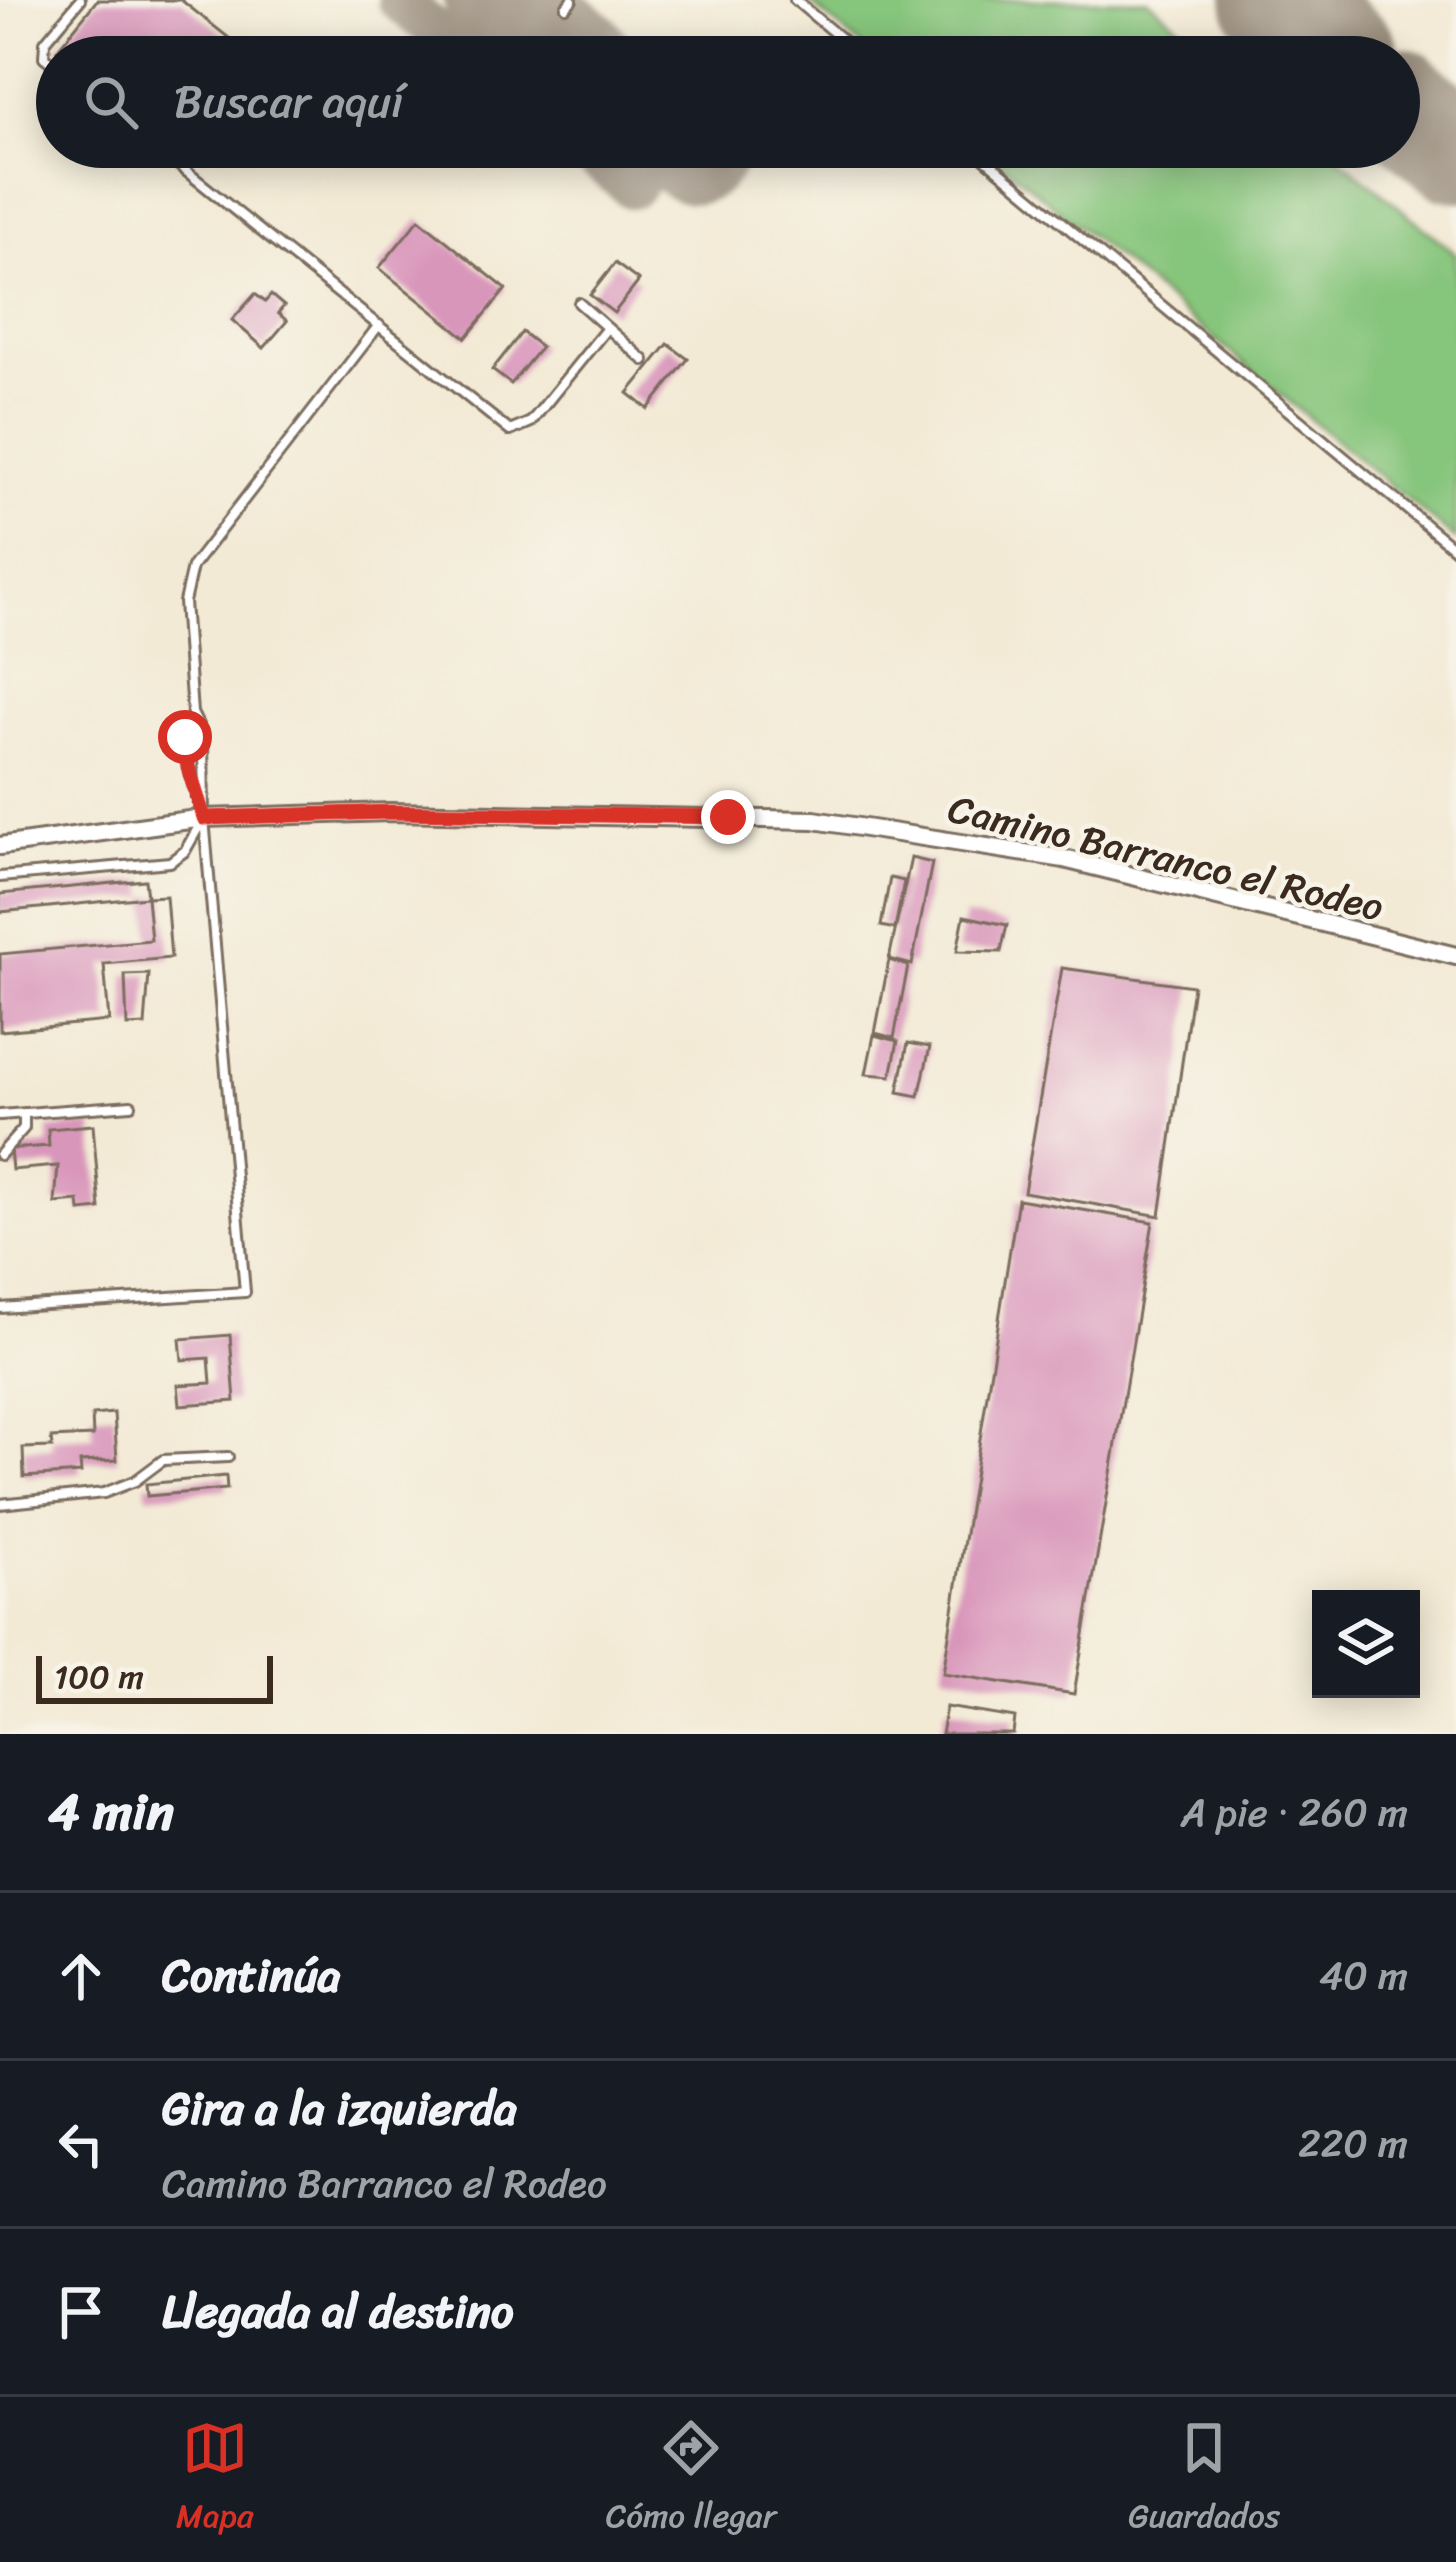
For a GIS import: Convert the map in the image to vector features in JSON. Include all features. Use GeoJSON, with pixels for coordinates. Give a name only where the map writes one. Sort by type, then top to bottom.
{"type":"FeatureCollection","features":[{"type":"Feature","properties":{"kind":"street","name":"Camino Barranco el Rodeo"},"geometry":{"type":"LineString","coordinates":[[0,846],[204,818],[390,812],[814,820],[1064,859],[1456,956]]}},
{"type":"Feature","properties":{"kind":"lane"},"geometry":{"type":"LineString","coordinates":[[50,36],[80,0]]}},
{"type":"Feature","properties":{"kind":"lane"},"geometry":{"type":"LineString","coordinates":[[795,0],[838,36]]}},
{"type":"Feature","properties":{"kind":"lane"},"geometry":{"type":"LineString","coordinates":[[183,168],[510,431],[531,422],[608,328]]}},
{"type":"Feature","properties":{"kind":"lane"},"geometry":{"type":"LineString","coordinates":[[996,168],[1456,550]]}},
{"type":"Feature","properties":{"kind":"lane"},"geometry":{"type":"LineString","coordinates":[[579,303],[644,360]]}},
{"type":"Feature","properties":{"kind":"lane"},"geometry":{"type":"LineString","coordinates":[[0,877],[170,862],[185,850],[204,818],[188,767],[185,737],[192,713],[184,602],[192,567],[379,326]]}},
{"type":"Feature","properties":{"kind":"lane"},"geometry":{"type":"LineString","coordinates":[[0,1308],[245,1292],[204,818],[203,736],[192,713]]}},
{"type":"Feature","properties":{"kind":"lane"},"geometry":{"type":"LineString","coordinates":[[0,1115],[131,1105]]}},
{"type":"Feature","properties":{"kind":"lane"},"geometry":{"type":"LineString","coordinates":[[0,1155],[24,1128],[24,1113]]}},
{"type":"Feature","properties":{"kind":"lane"},"geometry":{"type":"LineString","coordinates":[[0,1504],[104,1492],[135,1481],[163,1460],[228,1456]]}},
{"type":"Feature","properties":{"kind":"green space"},"geometry":{"type":"Polygon","coordinates":[[[806,0],[1148,0],[1192,36],[850,36],[806,0]]]}},
{"type":"Feature","properties":{"kind":"green space"},"geometry":{"type":"Polygon","coordinates":[[[1008,168],[1352,168],[1456,254],[1456,540],[1008,168]]]}},
{"type":"Feature","properties":{"kind":"building"},"geometry":{"type":"Polygon","coordinates":[[[97,0],[181,0],[226,36],[68,36],[97,0]]]}},
{"type":"Feature","properties":{"kind":"building"},"geometry":{"type":"Polygon","coordinates":[[[419,219],[506,289],[466,338],[379,268],[419,219]]]}},
{"type":"Feature","properties":{"kind":"building"},"geometry":{"type":"Polygon","coordinates":[[[615,263],[639,281],[614,313],[590,295],[615,263]]]}},
{"type":"Feature","properties":{"kind":"building"},"geometry":{"type":"Polygon","coordinates":[[[255,294],[265,302],[271,295],[284,306],[278,313],[287,321],[264,348],[232,320],[255,294]]]}},
{"type":"Feature","properties":{"kind":"building"},"geometry":{"type":"Polygon","coordinates":[[[522,332],[541,347],[511,384],[492,370],[522,332]]]}},
{"type":"Feature","properties":{"kind":"building"},"geometry":{"type":"Polygon","coordinates":[[[668,344],[688,359],[648,409],[628,393],[668,344]]]}},
{"type":"Feature","properties":{"kind":"building"},"geometry":{"type":"Polygon","coordinates":[[[911,858],[932,863],[912,965],[889,959],[911,858]]]}},
{"type":"Feature","properties":{"kind":"building"},"geometry":{"type":"Polygon","coordinates":[[[890,878],[904,881],[895,929],[881,926],[890,878]]]}},
{"type":"Feature","properties":{"kind":"building"},"geometry":{"type":"Polygon","coordinates":[[[145,880],[147,897],[0,912],[0,894],[145,880]]]}},
{"type":"Feature","properties":{"kind":"building"},"geometry":{"type":"Polygon","coordinates":[[[166,896],[171,958],[104,964],[109,1021],[0,1031],[0,954],[151,940],[147,897],[166,896]]]}},
{"type":"Feature","properties":{"kind":"building"},"geometry":{"type":"Polygon","coordinates":[[[964,916],[1007,925],[1001,952],[957,951],[964,916]]]}},
{"type":"Feature","properties":{"kind":"building"},"geometry":{"type":"Polygon","coordinates":[[[889,960],[908,966],[894,1038],[875,1033],[889,960]]]}},
{"type":"Feature","properties":{"kind":"building"},"geometry":{"type":"Polygon","coordinates":[[[1062,968],[1193,986],[1160,1216],[1024,1192],[1062,968]]]}},
{"type":"Feature","properties":{"kind":"building"},"geometry":{"type":"Polygon","coordinates":[[[149,974],[145,1025],[127,1026],[125,975],[149,974]]]}},
{"type":"Feature","properties":{"kind":"building"},"geometry":{"type":"Polygon","coordinates":[[[874,1035],[898,1041],[891,1076],[866,1074],[874,1035]]]}},
{"type":"Feature","properties":{"kind":"building"},"geometry":{"type":"Polygon","coordinates":[[[908,1043],[930,1047],[919,1096],[898,1092],[908,1043]]]}},
{"type":"Feature","properties":{"kind":"building"},"geometry":{"type":"Polygon","coordinates":[[[93,1125],[100,1209],[80,1211],[79,1201],[55,1203],[58,1166],[12,1170],[10,1149],[49,1146],[48,1129],[93,1125]]]}},
{"type":"Feature","properties":{"kind":"building"},"geometry":{"type":"Polygon","coordinates":[[[1018,1199],[1153,1222],[1074,1694],[943,1673],[1018,1199]]]}},
{"type":"Feature","properties":{"kind":"building"},"geometry":{"type":"Polygon","coordinates":[[[230,1335],[235,1401],[180,1405],[178,1385],[211,1383],[209,1358],[182,1360],[180,1339],[230,1335]]]}},
{"type":"Feature","properties":{"kind":"building"},"geometry":{"type":"Polygon","coordinates":[[[114,1413],[117,1460],[80,1462],[81,1473],[24,1477],[23,1448],[52,1447],[51,1438],[93,1436],[92,1415],[114,1413]]]}},
{"type":"Feature","properties":{"kind":"building"},"geometry":{"type":"Polygon","coordinates":[[[226,1476],[227,1489],[147,1496],[146,1484],[226,1476]]]}},
{"type":"Feature","properties":{"kind":"building"},"geometry":{"type":"Polygon","coordinates":[[[946,1707],[1015,1718],[1013,1734],[941,1734],[946,1707]]]}},
{"type":"Feature","properties":{"kind":"taxiway"},"geometry":{"type":"LineString","coordinates":[[398,0],[443,36]]}},
{"type":"Feature","properties":{"kind":"taxiway"},"geometry":{"type":"LineString","coordinates":[[464,0],[509,36]]}},
{"type":"Feature","properties":{"kind":"taxiway"},"geometry":{"type":"LineString","coordinates":[[607,168],[632,188],[648,168]]}},
{"type":"Feature","properties":{"kind":"runway"},"geometry":{"type":"LineString","coordinates":[[506,0],[551,36]]}},
{"type":"Feature","properties":{"kind":"runway"},"geometry":{"type":"LineString","coordinates":[[1277,0],[1321,36]]}},
{"type":"Feature","properties":{"kind":"runway"},"geometry":{"type":"LineString","coordinates":[[1420,118],[1456,148]]}},
{"type":"Feature","properties":{"kind":"route"},"geometry":{"type":"LineString","coordinates":[[185,737],[188,767],[204,818],[390,812],[728,817]]}}]}
